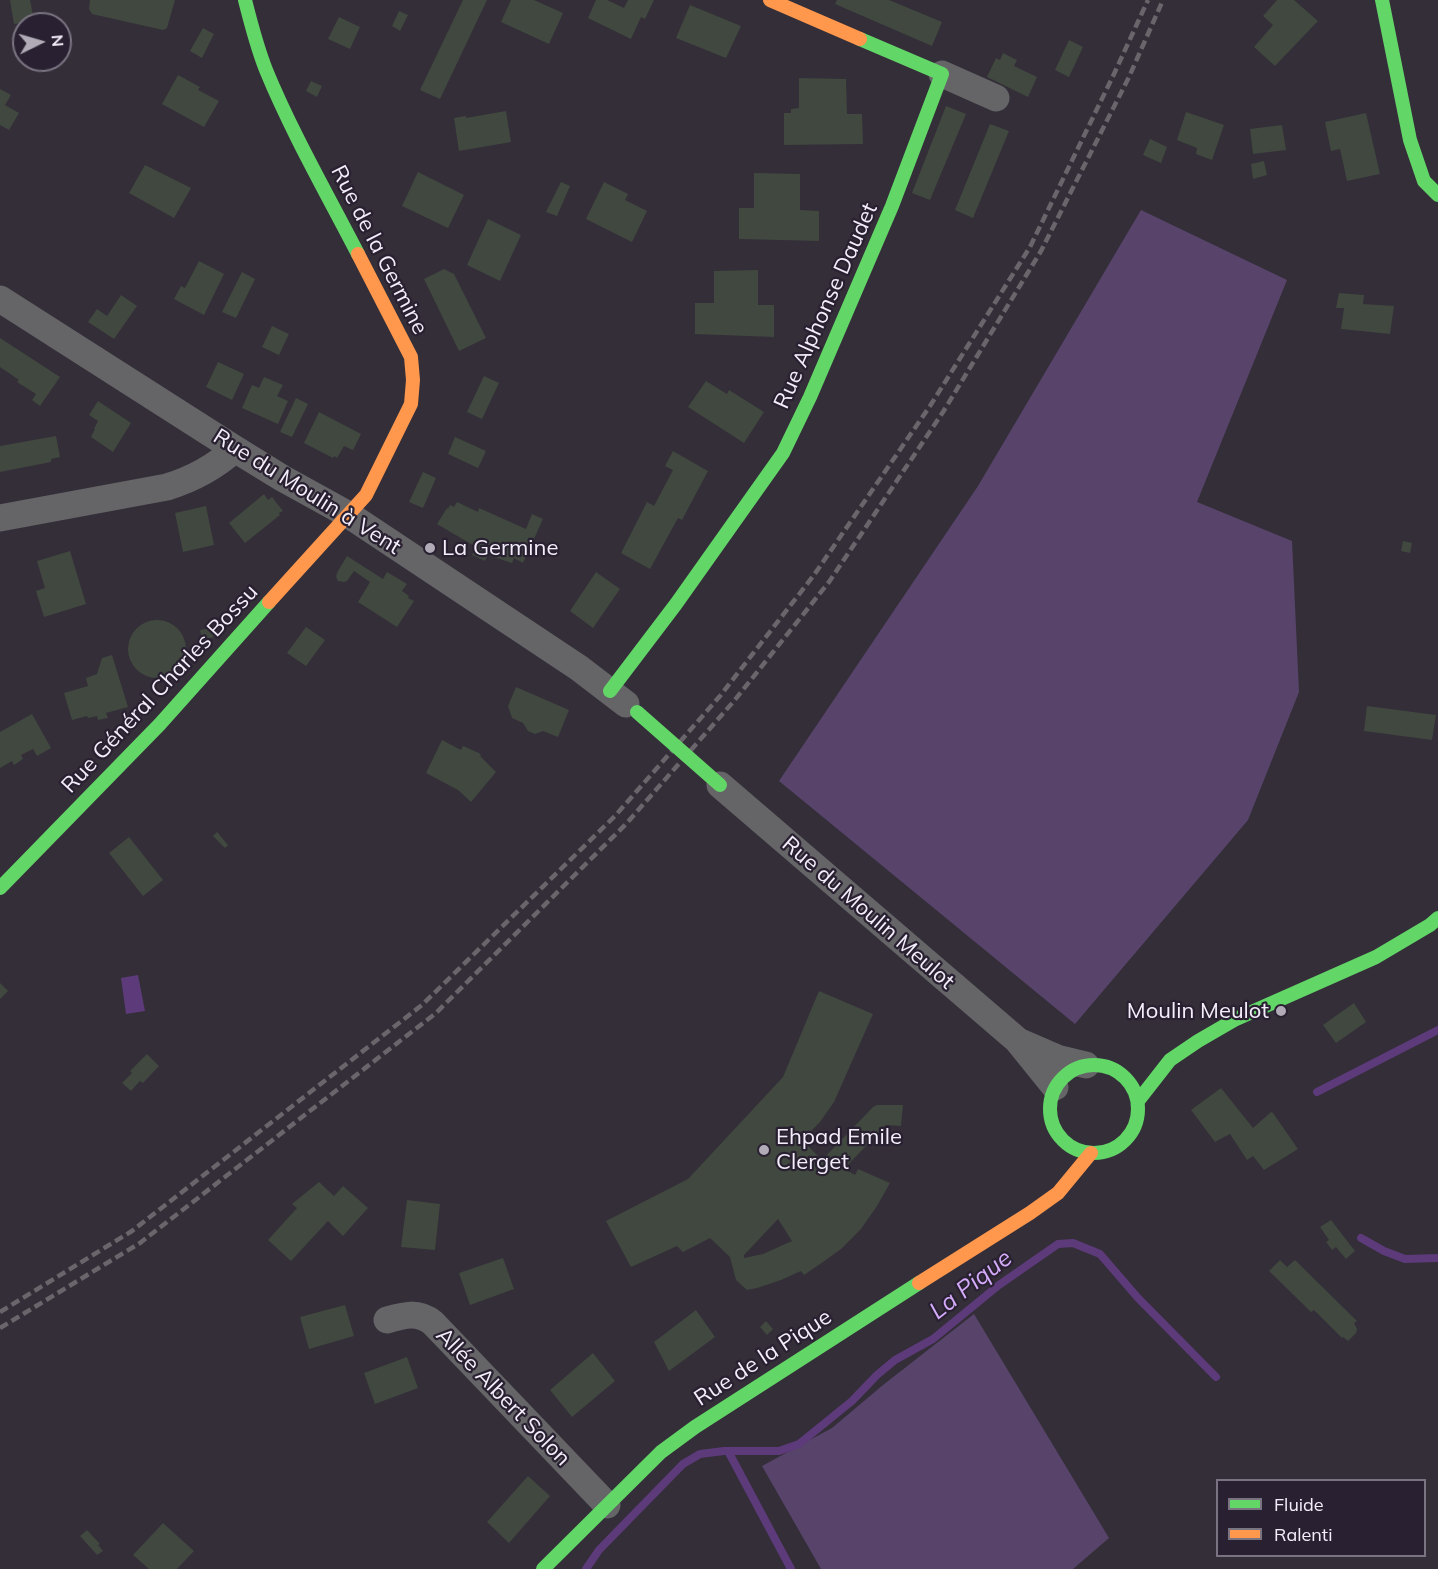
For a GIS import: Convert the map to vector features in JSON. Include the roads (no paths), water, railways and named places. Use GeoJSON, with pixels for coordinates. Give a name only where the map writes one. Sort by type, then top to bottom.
{"type":"FeatureCollection","features":[{"type":"Feature","properties":{"kind":"street","name":"Rue de la Germine"},"geometry":{"type":"LineString","coordinates":[[245,0],[266,69],[286,116],[411,357],[414,380],[411,404],[366,495],[349,515]]}},
{"type":"Feature","properties":{"kind":"street"},"geometry":{"type":"LineString","coordinates":[[770,0],[996,98]]}},
{"type":"Feature","properties":{"kind":"street"},"geometry":{"type":"LineString","coordinates":[[1382,0],[1410,140],[1424,181],[1438,195]]}},
{"type":"Feature","properties":{"kind":"street","name":"Rue Alphonse Daudet"},"geometry":{"type":"LineString","coordinates":[[610,691],[689,586],[783,453],[810,397],[892,206],[942,74]]}},
{"type":"Feature","properties":{"kind":"street","name":"Rue du Moulin à Vent"},"geometry":{"type":"LineString","coordinates":[[0,299],[235,449],[349,515],[579,668],[636,712]]}},
{"type":"Feature","properties":{"kind":"street"},"geometry":{"type":"LineString","coordinates":[[0,518],[167,487],[187,481],[219,463],[235,449]]}},
{"type":"Feature","properties":{"kind":"street","name":"Rue Général Charles Bossu"},"geometry":{"type":"LineString","coordinates":[[0,888],[160,724],[349,515]]}},
{"type":"Feature","properties":{"kind":"street"},"geometry":{"type":"LineString","coordinates":[[636,712],[720,785]]}},
{"type":"Feature","properties":{"kind":"street","name":"Rue du Moulin Meulot"},"geometry":{"type":"LineString","coordinates":[[720,785],[1017,1040],[1055,1087]]}},
{"type":"Feature","properties":{"kind":"street"},"geometry":{"type":"LineString","coordinates":[[1138,1101],[1170,1060],[1198,1041],[1236,1019],[1376,957],[1438,918]]}},
{"type":"Feature","properties":{"kind":"street","name":"Rue du Moulin Meulot"},"geometry":{"type":"LineString","coordinates":[[1017,1040],[1057,1058],[1086,1065]]}},
{"type":"Feature","properties":{"kind":"street"},"geometry":{"type":"LineString","coordinates":[[1119,1072],[1170,1060]]}},
{"type":"Feature","properties":{"kind":"street"},"geometry":{"type":"LineString","coordinates":[[1097,1064],[1119,1072],[1128,1079],[1138,1101],[1137,1118],[1133,1130],[1115,1148],[1103,1152],[1091,1153],[1067,1144],[1052,1124],[1050,1111],[1055,1087],[1074,1069],[1086,1065],[1097,1064]]}},
{"type":"Feature","properties":{"kind":"street"},"geometry":{"type":"LineString","coordinates":[[1057,1153],[1058,1134]]}},
{"type":"Feature","properties":{"kind":"street","name":"Rue de la Pique"},"geometry":{"type":"LineString","coordinates":[[543,1569],[661,1452],[695,1427],[1030,1213],[1058,1193],[1091,1153]]}},
{"type":"Feature","properties":{"kind":"street","name":"Rue de la Pique"},"geometry":{"type":"LineString","coordinates":[[1030,1213],[1044,1188]]}},
{"type":"Feature","properties":{"kind":"street","name":"Allée Albert Solon"},"geometry":{"type":"LineString","coordinates":[[387,1320],[413,1314],[426,1318],[432,1323],[607,1505]]}},
{"type":"Feature","properties":{"kind":"waterway","name":"La Pique"},"geometry":{"type":"LineString","coordinates":[[1317,1092],[1438,1030]]}},
{"type":"Feature","properties":{"kind":"waterway"},"geometry":{"type":"LineString","coordinates":[[1361,1238],[1384,1251],[1405,1259],[1438,1258]]}},
{"type":"Feature","properties":{"kind":"waterway","name":"La Pique"},"geometry":{"type":"LineString","coordinates":[[586,1569],[599,1550],[683,1464],[700,1454],[724,1451],[779,1451],[799,1444],[852,1401],[895,1360],[933,1339],[999,1285],[1058,1244],[1073,1243],[1100,1254],[1138,1298],[1216,1377]]}},
{"type":"Feature","properties":{"kind":"waterway","name":"La Pique"},"geometry":{"type":"LineString","coordinates":[[728,1451],[791,1569]]}},
{"type":"Feature","properties":{"kind":"railway"},"geometry":{"type":"LineString","coordinates":[[0,1312],[132,1231],[422,1005],[615,816],[720,696],[814,575],[930,406],[1030,247],[1148,0]]}},
{"type":"Feature","properties":{"kind":"railway"},"geometry":{"type":"LineString","coordinates":[[0,1328],[140,1243],[436,1013],[626,824],[734,701],[829,582],[943,412],[1041,251],[1129,77],[1163,0]]}},
{"type":"Feature","properties":{"kind":"place","name":"La Germine"},"geometry":{"type":"Point","coordinates":[430,548]}},
{"type":"Feature","properties":{"kind":"place","name":"Moulin Meulot"},"geometry":{"type":"Point","coordinates":[1281,1011]}},
{"type":"Feature","properties":{"kind":"place","name":"Ehpad Emile Clerget"},"geometry":{"type":"Point","coordinates":[764,1150]}}]}
